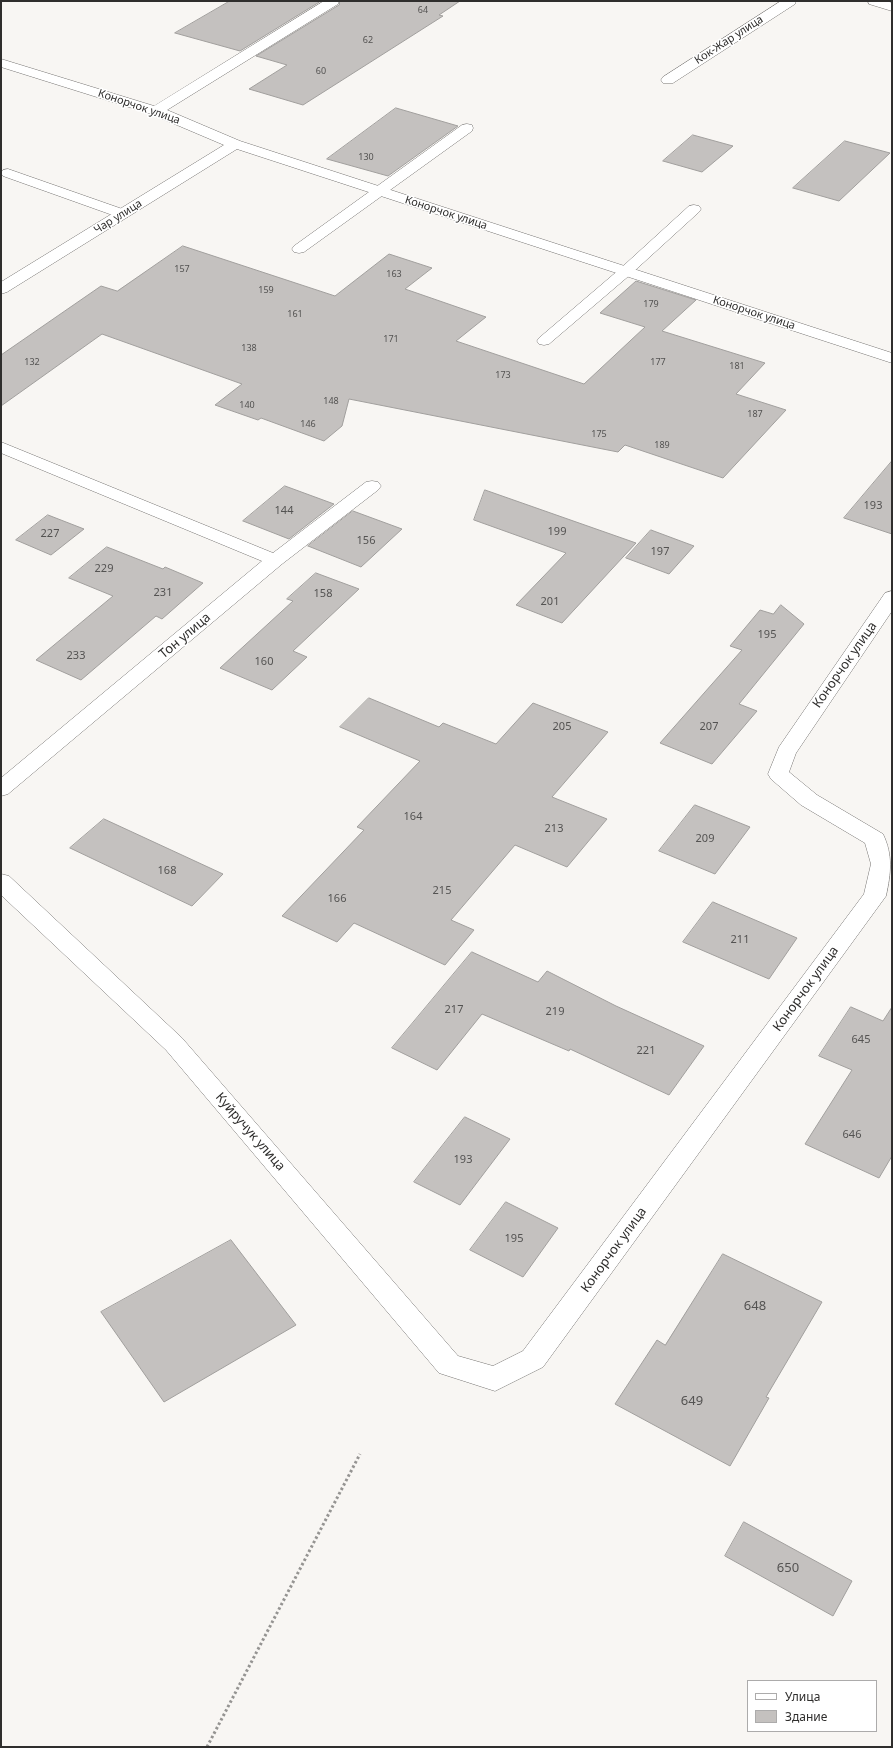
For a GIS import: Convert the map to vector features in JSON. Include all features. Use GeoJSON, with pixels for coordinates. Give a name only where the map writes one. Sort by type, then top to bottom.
{"type":"FeatureCollection","features":[{"type":"Feature","properties":{"kind":"street"},"geometry":{"type":"LineString","coordinates":[[156,111],[333,1]]}},
{"type":"Feature","properties":{"kind":"street","name":"Кок-Жар улица"},"geometry":{"type":"LineString","coordinates":[[668,80],[790,1]]}},
{"type":"Feature","properties":{"kind":"street"},"geometry":{"type":"LineString","coordinates":[[874,1],[892,7]]}},
{"type":"Feature","properties":{"kind":"street","name":"Конорчок улица"},"geometry":{"type":"LineString","coordinates":[[1,63],[156,111],[235,144],[892,358]]}},
{"type":"Feature","properties":{"kind":"street","name":"Чар улица"},"geometry":{"type":"LineString","coordinates":[[1,289],[235,144]]}},
{"type":"Feature","properties":{"kind":"street"},"geometry":{"type":"LineString","coordinates":[[1,447],[275,560]]}},
{"type":"Feature","properties":{"kind":"street","name":"Тон улица"},"geometry":{"type":"LineString","coordinates":[[1,789],[275,560],[372,486]]}},
{"type":"Feature","properties":{"kind":"street","name":"Конорчок улица"},"geometry":{"type":"LineString","coordinates":[[495,1379],[533,1359],[875,896],[882,864],[875,839],[809,800],[778,774],[786,752],[892,597]]}},
{"type":"Feature","properties":{"kind":"street","name":"Куйручук улица"},"geometry":{"type":"LineString","coordinates":[[1,882],[174,1044],[449,1365],[495,1379]]}},
{"type":"Feature","properties":{"kind":"lane"},"geometry":{"type":"LineString","coordinates":[[299,249],[467,128]]}},
{"type":"Feature","properties":{"kind":"lane"},"geometry":{"type":"LineString","coordinates":[[8,173],[123,214]]}},
{"type":"Feature","properties":{"kind":"lane"},"geometry":{"type":"LineString","coordinates":[[544,341],[626,271],[694,209]]}},
{"type":"Feature","properties":{"kind":"path"},"geometry":{"type":"LineString","coordinates":[[207,1747],[360,1454]]}},
{"type":"Feature","properties":{"kind":"building"},"geometry":{"type":"Polygon","coordinates":[[[230,1],[321,1],[240,51],[175,33],[230,1]]]}},
{"type":"Feature","properties":{"kind":"building"},"geometry":{"type":"Polygon","coordinates":[[[340,1],[460,1],[439,15],[443,16],[303,105],[249,89],[287,65],[256,56],[339,5],[340,1]]]}},
{"type":"Feature","properties":{"kind":"building"},"geometry":{"type":"Polygon","coordinates":[[[396,108],[458,126],[388,176],[327,159],[396,108]]]}},
{"type":"Feature","properties":{"kind":"building"},"geometry":{"type":"Polygon","coordinates":[[[693,135],[733,146],[702,172],[663,161],[693,135]]]}},
{"type":"Feature","properties":{"kind":"building"},"geometry":{"type":"Polygon","coordinates":[[[845,141],[890,153],[839,201],[793,188],[845,141]]]}},
{"type":"Feature","properties":{"kind":"building"},"geometry":{"type":"Polygon","coordinates":[[[183,246],[335,296],[389,254],[432,268],[405,289],[486,317],[456,341],[584,384],[645,327],[600,313],[636,281],[696,300],[662,331],[765,363],[736,394],[786,410],[723,478],[625,445],[618,452],[349,399],[342,426],[324,441],[261,418],[258,420],[215,405],[242,384],[102,334],[1,406],[1,355],[101,286],[117,291],[183,246]]]}},
{"type":"Feature","properties":{"kind":"building"},"geometry":{"type":"Polygon","coordinates":[[[892,461],[892,534],[844,518],[892,461]]]}},
{"type":"Feature","properties":{"kind":"building"},"geometry":{"type":"Polygon","coordinates":[[[285,486],[334,504],[289,539],[243,521],[285,486]]]}},
{"type":"Feature","properties":{"kind":"building"},"geometry":{"type":"Polygon","coordinates":[[[485,490],[636,543],[562,623],[516,605],[566,553],[474,520],[485,490]]]}},
{"type":"Feature","properties":{"kind":"building"},"geometry":{"type":"Polygon","coordinates":[[[353,511],[402,529],[361,567],[308,546],[353,511]]]}},
{"type":"Feature","properties":{"kind":"building"},"geometry":{"type":"Polygon","coordinates":[[[48,515],[84,529],[51,555],[16,540],[48,515]]]}},
{"type":"Feature","properties":{"kind":"building"},"geometry":{"type":"Polygon","coordinates":[[[651,530],[694,546],[669,574],[626,558],[651,530]]]}},
{"type":"Feature","properties":{"kind":"building"},"geometry":{"type":"Polygon","coordinates":[[[107,547],[163,569],[165,567],[203,583],[162,619],[156,616],[81,680],[36,660],[113,596],[69,578],[107,547]]]}},
{"type":"Feature","properties":{"kind":"building"},"geometry":{"type":"Polygon","coordinates":[[[316,573],[359,589],[293,651],[307,657],[272,690],[220,668],[293,601],[287,599],[316,573]]]}},
{"type":"Feature","properties":{"kind":"building"},"geometry":{"type":"Polygon","coordinates":[[[781,605],[804,624],[739,704],[757,711],[712,764],[660,743],[742,650],[730,646],[760,610],[773,614],[781,605]]]}},
{"type":"Feature","properties":{"kind":"building"},"geometry":{"type":"Polygon","coordinates":[[[369,698],[439,727],[443,723],[496,744],[533,703],[608,732],[552,797],[607,819],[567,867],[515,845],[451,920],[474,930],[445,965],[354,923],[337,942],[282,916],[364,830],[357,827],[420,761],[340,727],[369,698]]]}},
{"type":"Feature","properties":{"kind":"building"},"geometry":{"type":"Polygon","coordinates":[[[695,805],[750,827],[715,874],[659,851],[695,805]]]}},
{"type":"Feature","properties":{"kind":"building"},"geometry":{"type":"Polygon","coordinates":[[[104,819],[223,874],[192,906],[70,848],[104,819]]]}},
{"type":"Feature","properties":{"kind":"building"},"geometry":{"type":"Polygon","coordinates":[[[713,902],[797,938],[769,979],[683,942],[713,902]]]}},
{"type":"Feature","properties":{"kind":"building"},"geometry":{"type":"Polygon","coordinates":[[[472,952],[538,982],[547,971],[616,1006],[704,1046],[669,1095],[570,1049],[569,1051],[482,1014],[437,1070],[392,1048],[472,952]]]}},
{"type":"Feature","properties":{"kind":"building"},"geometry":{"type":"Polygon","coordinates":[[[851,1007],[883,1021],[892,1007],[892,1156],[879,1178],[805,1144],[852,1070],[819,1056],[851,1007]]]}},
{"type":"Feature","properties":{"kind":"building"},"geometry":{"type":"Polygon","coordinates":[[[465,1117],[510,1139],[460,1205],[414,1182],[465,1117]]]}},
{"type":"Feature","properties":{"kind":"building"},"geometry":{"type":"Polygon","coordinates":[[[506,1202],[558,1228],[523,1277],[470,1250],[506,1202]]]}},
{"type":"Feature","properties":{"kind":"building"},"geometry":{"type":"Polygon","coordinates":[[[231,1240],[296,1325],[164,1402],[101,1312],[231,1240]]]}},
{"type":"Feature","properties":{"kind":"building"},"geometry":{"type":"Polygon","coordinates":[[[723,1254],[822,1302],[766,1397],[769,1398],[730,1466],[615,1404],[657,1340],[665,1345],[723,1254]]]}},
{"type":"Feature","properties":{"kind":"building"},"geometry":{"type":"Polygon","coordinates":[[[744,1522],[852,1581],[833,1616],[725,1556],[744,1522]]]}}]}
